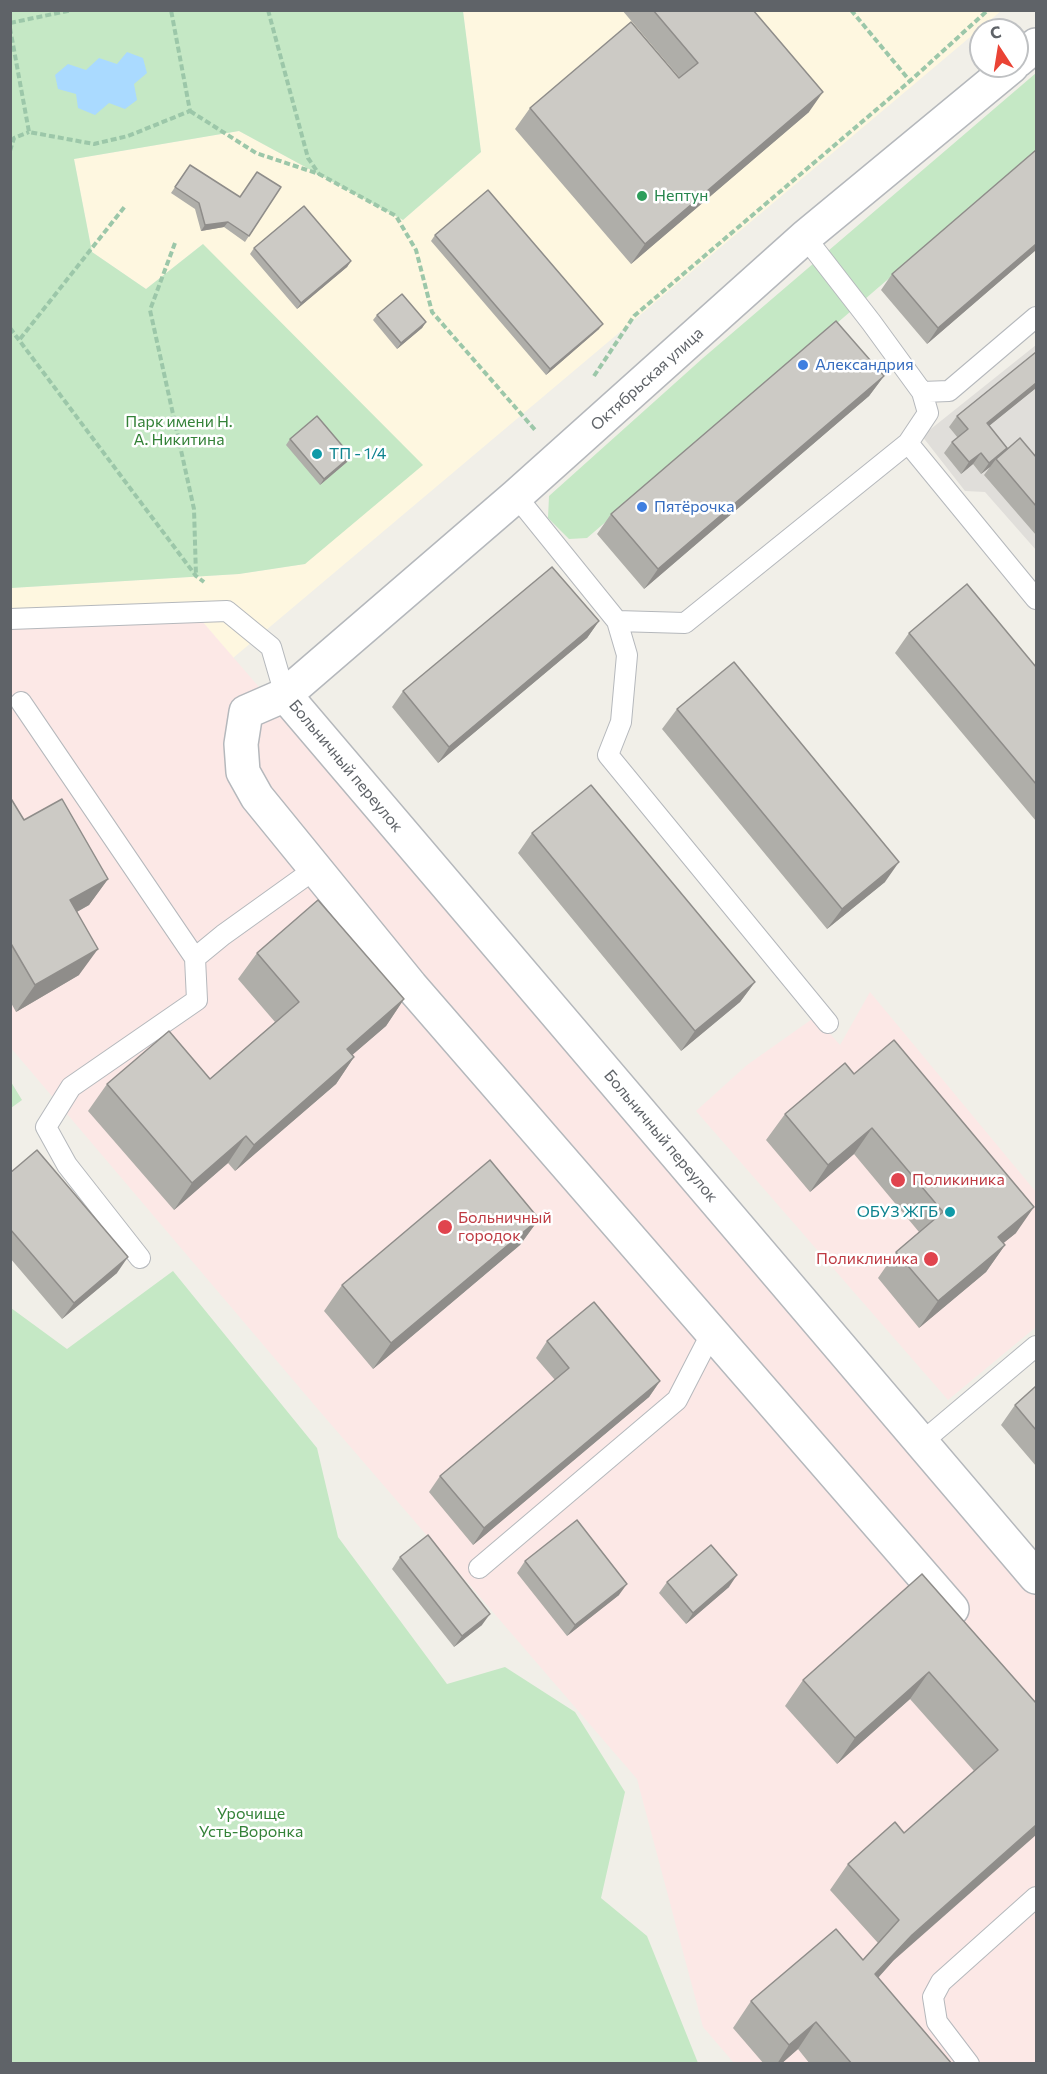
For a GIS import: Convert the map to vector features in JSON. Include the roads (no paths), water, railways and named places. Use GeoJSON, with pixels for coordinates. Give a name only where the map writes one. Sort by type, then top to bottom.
{"type":"FeatureCollection","features":[{"type":"Feature","properties":{"kind":"street","name":"Октябрьская улица"},"geometry":{"type":"LineString","coordinates":[[315,869],[257,797],[243,772],[241,744],[246,712],[285,695],[516,496],[805,237],[997,78]]}},
{"type":"Feature","properties":{"kind":"street","name":"Больничный переулок"},"geometry":{"type":"LineString","coordinates":[[285,695],[1036,1576]]}},
{"type":"Feature","properties":{"kind":"street"},"geometry":{"type":"LineString","coordinates":[[315,869],[411,986],[975,1635]]}},
{"type":"Feature","properties":{"kind":"lane"},"geometry":{"type":"LineString","coordinates":[[617,621],[685,623],[908,443],[928,413],[921,392],[871,321],[805,237]]}},
{"type":"Feature","properties":{"kind":"lane"},"geometry":{"type":"LineString","coordinates":[[921,392],[949,391],[1036,317]]}},
{"type":"Feature","properties":{"kind":"lane"},"geometry":{"type":"LineString","coordinates":[[908,443],[1036,599]]}},
{"type":"Feature","properties":{"kind":"lane"},"geometry":{"type":"LineString","coordinates":[[516,496],[617,621],[627,655],[621,722],[608,755],[828,1023]]}},
{"type":"Feature","properties":{"kind":"lane"},"geometry":{"type":"LineString","coordinates":[[10,619],[226,611],[271,647],[285,695]]}},
{"type":"Feature","properties":{"kind":"lane"},"geometry":{"type":"LineString","coordinates":[[21,702],[195,958],[197,1000],[71,1087],[46,1127],[67,1165],[140,1258]]}},
{"type":"Feature","properties":{"kind":"lane"},"geometry":{"type":"LineString","coordinates":[[195,958],[222,935],[315,869]]}},
{"type":"Feature","properties":{"kind":"lane"},"geometry":{"type":"LineString","coordinates":[[479,1568],[677,1400],[712,1332]]}},
{"type":"Feature","properties":{"kind":"lane"},"geometry":{"type":"LineString","coordinates":[[922,1442],[1036,1346]]}},
{"type":"Feature","properties":{"kind":"lane"},"geometry":{"type":"LineString","coordinates":[[969,2064],[937,2022],[933,1997],[941,1982],[1036,1897]]}},
{"type":"Feature","properties":{"kind":"water"},"geometry":{"type":"Polygon","coordinates":[[[127,52],[143,58],[147,73],[134,84],[137,100],[125,109],[109,103],[95,115],[78,108],[76,94],[58,89],[55,75],[68,64],[86,70],[99,58],[117,64],[127,52]]]}},
{"type":"Feature","properties":{"kind":"place","name":"Нептун"},"geometry":{"type":"Point","coordinates":[642,196]}},
{"type":"Feature","properties":{"kind":"place","name":"Александрия"},"geometry":{"type":"Point","coordinates":[803,365]}},
{"type":"Feature","properties":{"kind":"place","name":"ТП - 1/4"},"geometry":{"type":"Point","coordinates":[317,454]}},
{"type":"Feature","properties":{"kind":"place","name":"Пятёрочка"},"geometry":{"type":"Point","coordinates":[642,507]}},
{"type":"Feature","properties":{"kind":"place","name":"Поликиника"},"geometry":{"type":"Point","coordinates":[898,1180]}},
{"type":"Feature","properties":{"kind":"place","name":"ОБУЗ ЖГБ"},"geometry":{"type":"Point","coordinates":[950,1212]}},
{"type":"Feature","properties":{"kind":"place","name":"Больничный городок"},"geometry":{"type":"Point","coordinates":[445,1227]}},
{"type":"Feature","properties":{"kind":"place","name":"Поликлиника"},"geometry":{"type":"Point","coordinates":[931,1259]}},
{"type":"Feature","properties":{"kind":"park label","name":"Парк имени Н. А. Никитина"},"geometry":{"type":"Point","coordinates":[179,431]}},
{"type":"Feature","properties":{"kind":"park label","name":"Урочище Усть-Воронка"},"geometry":{"type":"Point","coordinates":[251,1823]}}]}
